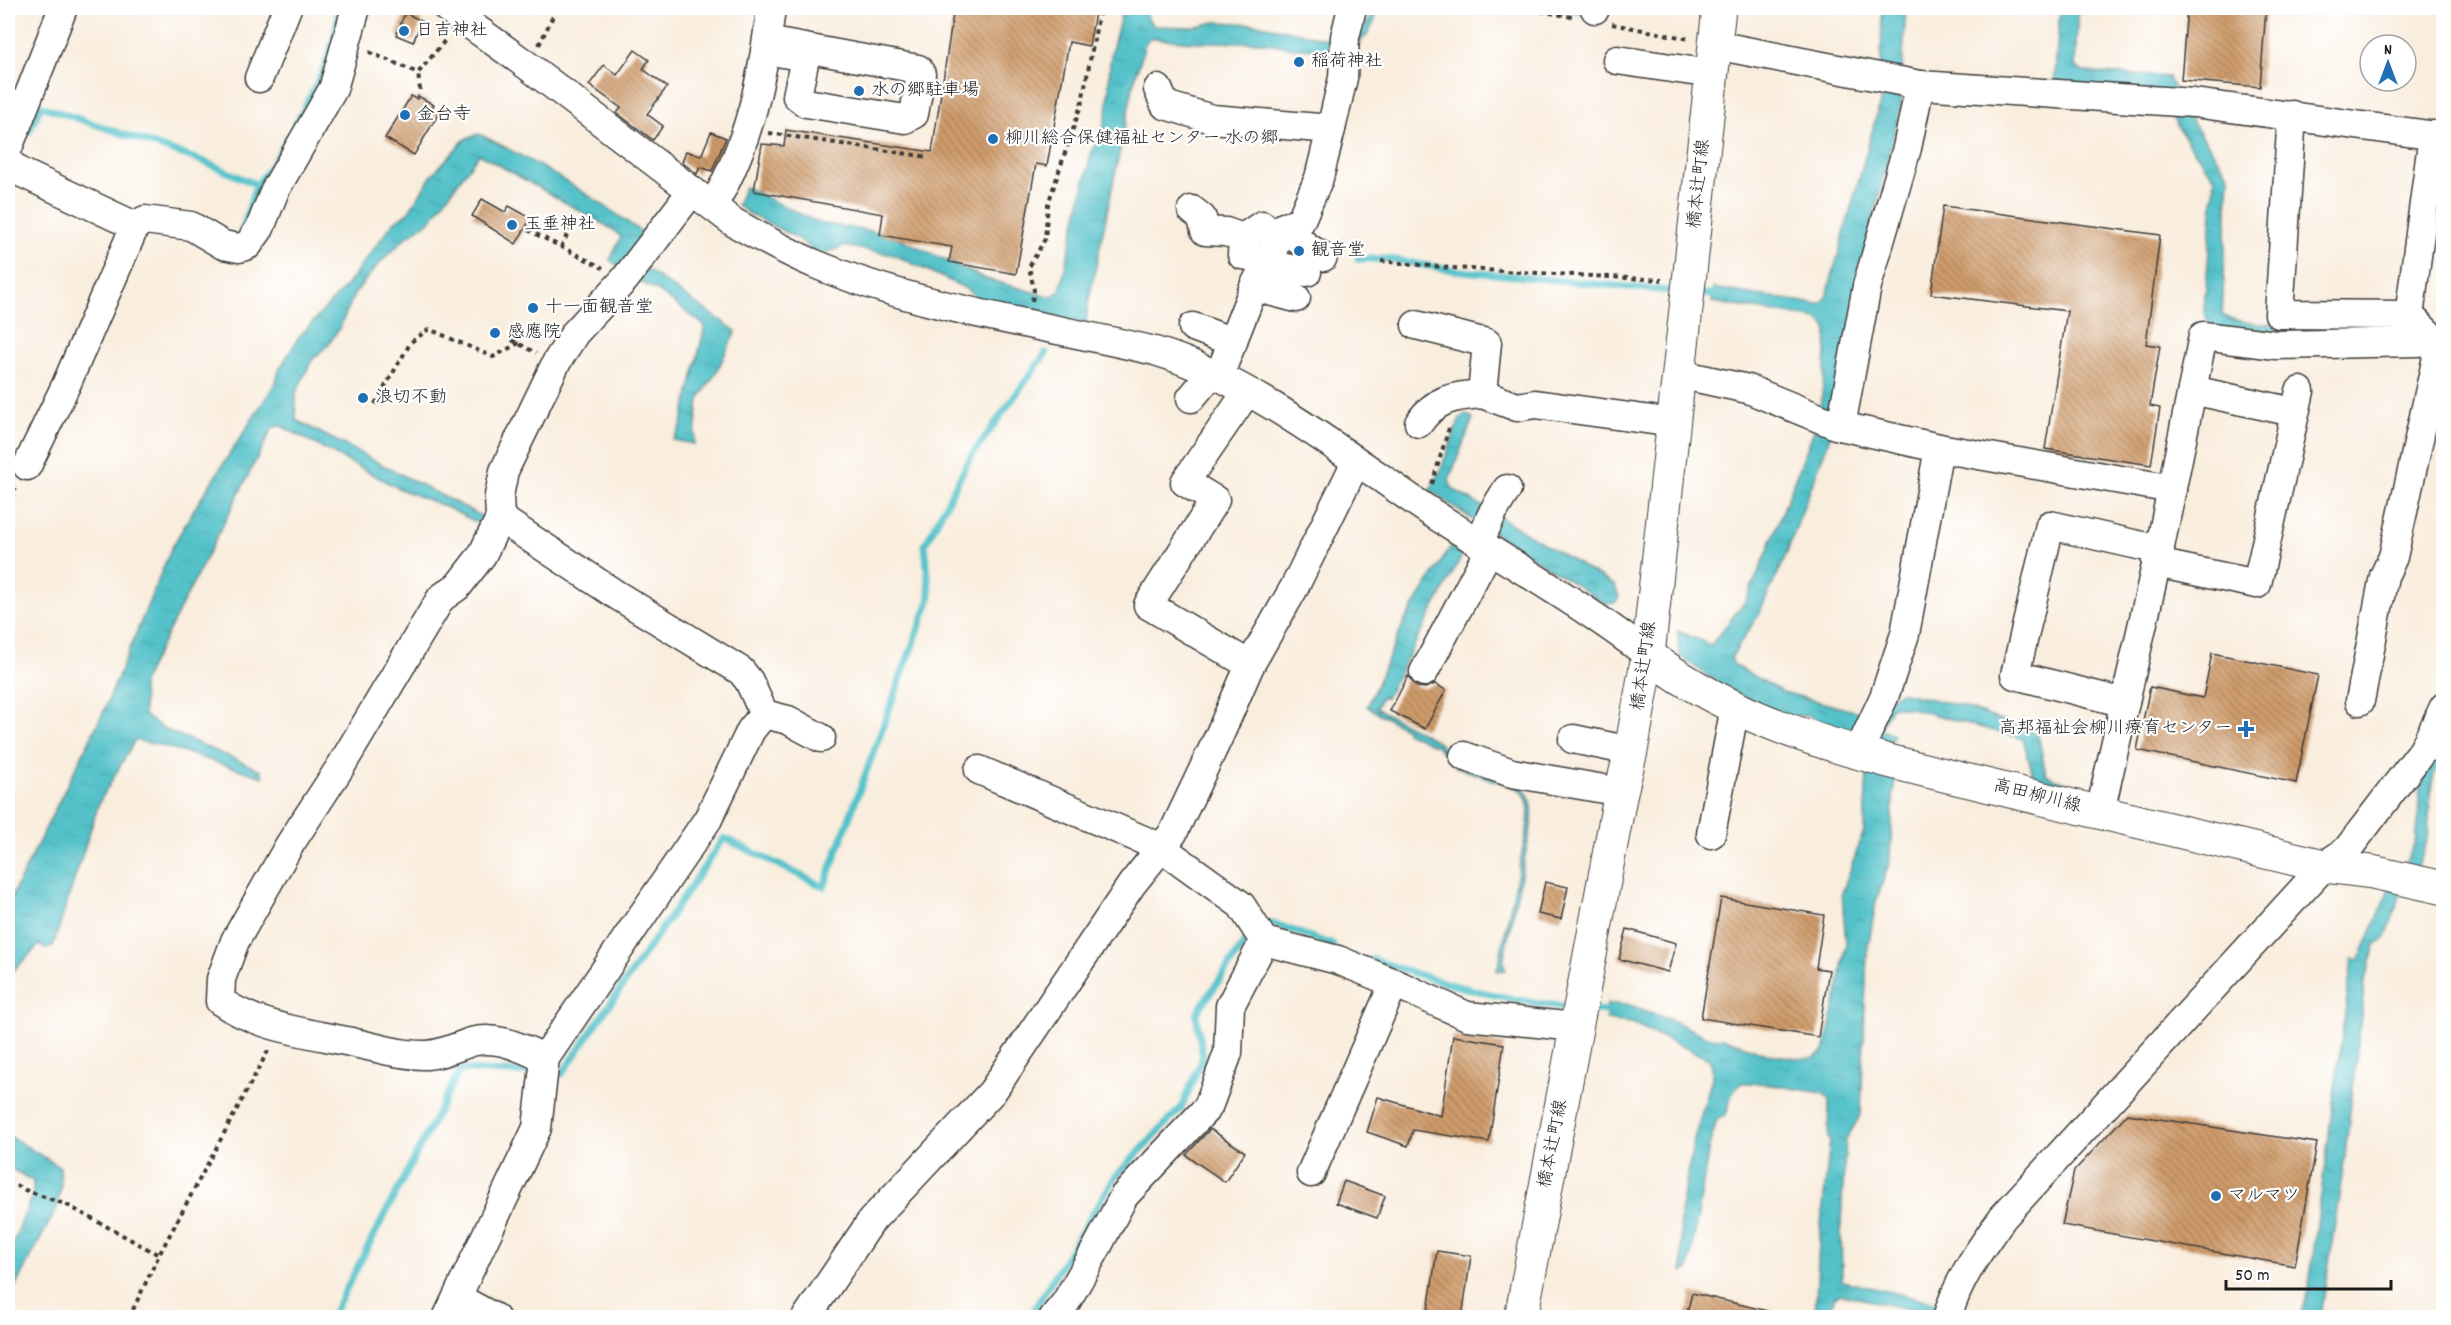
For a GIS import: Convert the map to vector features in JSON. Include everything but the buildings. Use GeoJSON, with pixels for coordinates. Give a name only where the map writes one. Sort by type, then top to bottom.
{"type":"FeatureCollection","features":[{"type":"Feature","properties":{"kind":"main road","name":"橋本辻町線"},"geometry":{"type":"LineString","coordinates":[[1521,1317],[1648,655],[1719,8]]}},
{"type":"Feature","properties":{"kind":"main road","name":"高田柳川線"},"geometry":{"type":"LineString","coordinates":[[1648,655],[1677,677],[1768,723],[1861,745],[2100,812],[2324,866],[2372,872],[2444,888]]}},
{"type":"Feature","properties":{"kind":"street"},"geometry":{"type":"LineString","coordinates":[[8,148],[63,8]]}},
{"type":"Feature","properties":{"kind":"street"},"geometry":{"type":"LineString","coordinates":[[259,78],[287,8]]}},
{"type":"Feature","properties":{"kind":"street"},"geometry":{"type":"LineString","coordinates":[[27,466],[66,385],[135,226],[145,220],[191,226],[223,244],[239,248],[248,244],[260,228],[275,190],[333,89],[346,43],[350,8]]}},
{"type":"Feature","properties":{"kind":"street"},"geometry":{"type":"LineString","coordinates":[[546,1058],[492,1039],[471,1042],[442,1053],[411,1055],[280,1027],[236,1012],[220,1001],[221,980],[236,941],[290,844],[340,766],[441,598],[458,586],[482,555],[500,518],[500,496],[504,471],[556,363],[594,311],[702,198],[730,177],[748,130],[767,46],[771,8]]}},
{"type":"Feature","properties":{"kind":"street"},"geometry":{"type":"LineString","coordinates":[[1191,398],[1216,374],[1233,342],[1279,228],[1318,178],[1343,78],[1345,44],[1352,8]]}},
{"type":"Feature","properties":{"kind":"street"},"geometry":{"type":"LineString","coordinates":[[455,13],[734,222],[783,249],[860,280],[945,306],[1155,351],[1216,374],[1356,462],[1421,506],[1490,526],[1648,655]]}},
{"type":"Feature","properties":{"kind":"street"},"geometry":{"type":"LineString","coordinates":[[767,46],[918,69],[921,74],[914,114],[905,119],[806,103],[797,96],[804,63],[800,56],[767,46]]}},
{"type":"Feature","properties":{"kind":"street"},"geometry":{"type":"LineString","coordinates":[[1617,60],[1713,60],[1878,76],[1913,83],[2194,103],[2438,136],[2406,343]]}},
{"type":"Feature","properties":{"kind":"street"},"geometry":{"type":"LineString","coordinates":[[1830,423],[1907,148],[1913,83]]}},
{"type":"Feature","properties":{"kind":"street"},"geometry":{"type":"LineString","coordinates":[[1158,89],[1165,105],[1212,118],[1331,129]]}},
{"type":"Feature","properties":{"kind":"street"},"geometry":{"type":"LineString","coordinates":[[2292,115],[2279,314],[2409,315],[2440,339]]}},
{"type":"Feature","properties":{"kind":"street"},"geometry":{"type":"LineString","coordinates":[[8,162],[20,172],[135,226]]}},
{"type":"Feature","properties":{"kind":"street"},"geometry":{"type":"LineString","coordinates":[[1192,210],[1202,218],[1205,231],[1226,232],[1279,228],[1307,247],[1315,264],[1263,270]]}},
{"type":"Feature","properties":{"kind":"street"},"geometry":{"type":"LineString","coordinates":[[1263,270],[1296,298]]}},
{"type":"Feature","properties":{"kind":"street"},"geometry":{"type":"LineString","coordinates":[[1416,325],[1487,343],[1475,394]]}},
{"type":"Feature","properties":{"kind":"street"},"geometry":{"type":"LineString","coordinates":[[1193,327],[1233,342]]}},
{"type":"Feature","properties":{"kind":"street"},"geometry":{"type":"LineString","coordinates":[[2100,812],[2158,556],[2203,336],[2276,345],[2406,343],[2440,339]]}},
{"type":"Feature","properties":{"kind":"street"},"geometry":{"type":"LineString","coordinates":[[2360,701],[2384,576],[2393,557],[2440,339]]}},
{"type":"Feature","properties":{"kind":"street"},"geometry":{"type":"LineString","coordinates":[[1679,374],[1748,389],[1830,423],[1939,448],[2172,489]]}},
{"type":"Feature","properties":{"kind":"street"},"geometry":{"type":"LineString","coordinates":[[2125,703],[2015,675],[2050,525],[2257,584],[2297,401],[2192,390]]}},
{"type":"Feature","properties":{"kind":"street"},"geometry":{"type":"LineString","coordinates":[[1247,392],[1185,482],[1215,500],[1148,605],[1250,664]]}},
{"type":"Feature","properties":{"kind":"street"},"geometry":{"type":"LineString","coordinates":[[1419,423],[1428,410],[1443,400],[1475,394],[1517,407],[1535,404],[1674,423]]}},
{"type":"Feature","properties":{"kind":"street"},"geometry":{"type":"LineString","coordinates":[[1861,745],[1884,697],[1905,634],[1939,448]]}},
{"type":"Feature","properties":{"kind":"street"},"geometry":{"type":"LineString","coordinates":[[806,1317],[872,1220],[992,1092],[1132,884],[1173,833],[1250,664],[1294,588],[1356,462]]}},
{"type":"Feature","properties":{"kind":"street"},"geometry":{"type":"LineString","coordinates":[[500,518],[615,594],[741,671],[749,681],[764,714]]}},
{"type":"Feature","properties":{"kind":"street"},"geometry":{"type":"LineString","coordinates":[[1424,672],[1490,526]]}},
{"type":"Feature","properties":{"kind":"street"},"geometry":{"type":"LineString","coordinates":[[1711,834],[1735,707]]}},
{"type":"Feature","properties":{"kind":"street"},"geometry":{"type":"LineString","coordinates":[[1947,1317],[1954,1293],[1974,1258],[2003,1217],[2324,866],[2347,850],[2430,760],[2423,750],[2444,707]]}},
{"type":"Feature","properties":{"kind":"street"},"geometry":{"type":"LineString","coordinates":[[764,714],[788,720],[821,738]]}},
{"type":"Feature","properties":{"kind":"street"},"geometry":{"type":"LineString","coordinates":[[495,1317],[453,1308],[537,1128],[546,1058],[708,819],[751,730],[764,714]]}},
{"type":"Feature","properties":{"kind":"street"},"geometry":{"type":"LineString","coordinates":[[1573,739],[1631,751]]}},
{"type":"Feature","properties":{"kind":"street"},"geometry":{"type":"LineString","coordinates":[[1464,756],[1512,773],[1622,792]]}},
{"type":"Feature","properties":{"kind":"street"},"geometry":{"type":"LineString","coordinates":[[979,770],[1161,848],[1241,905],[1263,941],[1338,960],[1467,1016],[1576,1027]]}},
{"type":"Feature","properties":{"kind":"street"},"geometry":{"type":"LineString","coordinates":[[1053,1317],[1066,1302],[1124,1196],[1208,1107],[1228,1053],[1230,1006],[1263,941]]}},
{"type":"Feature","properties":{"kind":"street"},"geometry":{"type":"LineString","coordinates":[[1311,1173],[1394,983]]}},
{"type":"Feature","properties":{"kind":"path"},"geometry":{"type":"LineString","coordinates":[[528,66],[557,8]]}},
{"type":"Feature","properties":{"kind":"path"},"geometry":{"type":"LineString","coordinates":[[1034,291],[1029,267],[1045,239],[1048,204],[1082,102],[1100,8]]}},
{"type":"Feature","properties":{"kind":"path"},"geometry":{"type":"LineString","coordinates":[[420,90],[418,73],[455,13]]}},
{"type":"Feature","properties":{"kind":"path"},"geometry":{"type":"LineString","coordinates":[[346,43],[418,73]]}},
{"type":"Feature","properties":{"kind":"path"},"geometry":{"type":"LineString","coordinates":[[748,130],[928,158]]}},
{"type":"Feature","properties":{"kind":"path"},"geometry":{"type":"LineString","coordinates":[[561,247],[570,229]]}},
{"type":"Feature","properties":{"kind":"path"},"geometry":{"type":"LineString","coordinates":[[528,230],[625,279]]}},
{"type":"Feature","properties":{"kind":"path"},"geometry":{"type":"LineString","coordinates":[[1381,261],[1688,292]]}},
{"type":"Feature","properties":{"kind":"path"},"geometry":{"type":"LineString","coordinates":[[375,404],[411,342],[429,329],[493,357],[519,343]]}},
{"type":"Feature","properties":{"kind":"path"},"geometry":{"type":"LineString","coordinates":[[1421,506],[1428,497],[1452,419],[1475,394]]}},
{"type":"Feature","properties":{"kind":"path"},"geometry":{"type":"LineString","coordinates":[[129,1317],[159,1255],[280,1027]]}},
{"type":"Feature","properties":{"kind":"path"},"geometry":{"type":"LineString","coordinates":[[8,1181],[25,1190],[67,1205],[159,1255]]}},
{"type":"Feature","properties":{"kind":"water"},"geometry":{"type":"Polygon","coordinates":[[[1123,8],[1147,8],[1147,18],[1154,26],[1192,27],[1215,22],[1258,24],[1337,41],[1337,49],[1294,48],[1262,42],[1192,42],[1152,38],[1146,41],[1135,78],[1088,304],[1086,324],[983,303],[965,288],[894,255],[844,246],[826,253],[811,249],[799,239],[737,205],[745,187],[819,223],[890,234],[986,279],[1052,297],[1060,290],[1092,150],[1106,119],[1111,56],[1123,8]]]}},
{"type":"Feature","properties":{"kind":"water"},"geometry":{"type":"Polygon","coordinates":[[[1372,8],[1379,8],[1376,10],[1375,20],[1366,37],[1361,42],[1354,42],[1369,20],[1372,8]]]}},
{"type":"Feature","properties":{"kind":"water"},"geometry":{"type":"Polygon","coordinates":[[[1882,8],[1906,8],[1902,73],[1904,92],[1862,267],[1830,437],[1782,565],[1758,615],[1731,658],[1734,665],[1783,692],[1861,713],[1900,692],[1962,706],[2038,734],[2046,775],[2087,790],[2082,792],[2034,777],[2023,739],[1914,709],[1892,706],[1880,730],[1894,734],[1891,742],[1854,733],[1808,716],[1782,716],[1725,687],[1679,656],[1678,631],[1711,645],[1746,600],[1816,425],[1824,377],[1827,328],[1817,319],[1712,302],[1713,288],[1817,304],[1823,302],[1827,295],[1884,88],[1881,71],[1882,8]]]}},
{"type":"Feature","properties":{"kind":"water"},"geometry":{"type":"Polygon","coordinates":[[[2060,8],[2078,8],[2075,66],[2083,72],[2168,77],[2184,110],[2229,175],[2222,315],[2258,324],[2282,326],[2400,325],[2391,337],[2210,328],[2204,310],[2215,178],[2188,143],[2157,93],[2054,86],[2060,8]]]}},
{"type":"Feature","properties":{"kind":"water"},"geometry":{"type":"Polygon","coordinates":[[[479,134],[562,179],[640,231],[644,230],[668,203],[645,268],[736,331],[716,373],[699,399],[694,444],[673,440],[681,426],[705,326],[658,291],[637,280],[610,260],[621,237],[612,229],[479,154],[429,222],[405,238],[376,267],[355,293],[339,329],[328,345],[312,360],[296,393],[296,420],[487,519],[486,527],[442,505],[402,490],[281,426],[273,427],[143,681],[144,715],[164,729],[261,770],[263,777],[167,747],[135,740],[99,803],[53,946],[46,949],[39,945],[8,976],[8,904],[103,713],[171,549],[276,382],[279,370],[298,338],[346,286],[393,223],[409,211],[432,175],[465,139],[479,134]]]}},
{"type":"Feature","properties":{"kind":"water"},"geometry":{"type":"Polygon","coordinates":[[[1465,414],[1473,418],[1449,481],[1453,489],[1615,586],[1619,597],[1615,603],[1606,604],[1476,522],[1430,490],[1440,472],[1459,420],[1465,414]]]}},
{"type":"Feature","properties":{"kind":"water"},"geometry":{"type":"Polygon","coordinates":[[[1451,546],[1463,554],[1386,698],[1382,696],[1376,708],[1437,741],[1455,762],[1522,787],[1530,799],[1532,823],[1503,962],[1506,970],[1497,971],[1528,825],[1529,809],[1526,797],[1519,789],[1456,767],[1437,746],[1406,732],[1406,729],[1367,707],[1404,622],[1451,546]]]}},
{"type":"Feature","properties":{"kind":"water"},"geometry":{"type":"Polygon","coordinates":[[[2430,766],[2437,767],[2431,792],[2426,844],[2416,867],[2404,868],[2418,828],[2421,784],[2430,766]]]}},
{"type":"Feature","properties":{"kind":"water"},"geometry":{"type":"Polygon","coordinates":[[[1867,771],[1897,778],[1894,784],[1890,860],[1876,902],[1867,953],[1861,1114],[1846,1140],[1841,1222],[1842,1281],[1966,1309],[2059,1317],[1945,1317],[1840,1294],[1834,1297],[1832,1317],[1815,1317],[1819,1243],[1830,1141],[1828,1137],[1829,1100],[1823,1093],[1760,1083],[1741,1083],[1732,1094],[1726,1115],[1717,1119],[1709,1147],[1689,1268],[1682,1272],[1680,1213],[1694,1139],[1712,1078],[1712,1066],[1709,1059],[1632,1023],[1606,1020],[1607,1004],[1627,1004],[1676,1022],[1706,1037],[1722,1038],[1767,1054],[1803,1059],[1813,1058],[1824,1052],[1846,944],[1842,893],[1864,831],[1867,771]]]}},
{"type":"Feature","properties":{"kind":"water"},"geometry":{"type":"Polygon","coordinates":[[[2390,887],[2402,890],[2386,937],[2375,945],[2365,980],[2345,1156],[2321,1316],[2299,1318],[2310,1278],[2352,959],[2359,960],[2390,887]]]}},
{"type":"Feature","properties":{"kind":"water"},"geometry":{"type":"Polygon","coordinates":[[[8,1135],[60,1167],[61,1187],[57,1208],[8,1300],[8,1256],[33,1193],[33,1181],[8,1167],[8,1135]]]}},
{"type":"Feature","properties":{"kind":"waterway"},"geometry":{"type":"LineString","coordinates":[[241,236],[256,187],[295,126],[315,87],[332,46],[339,8]]}},
{"type":"Feature","properties":{"kind":"waterway"},"geometry":{"type":"LineString","coordinates":[[1556,8],[1590,13]]}},
{"type":"Feature","properties":{"kind":"waterway"},"geometry":{"type":"LineString","coordinates":[[29,132],[41,106],[205,162],[257,185]]}},
{"type":"Feature","properties":{"kind":"waterway"},"geometry":{"type":"LineString","coordinates":[[1358,259],[1389,259],[1452,270],[1680,292]]}},
{"type":"Feature","properties":{"kind":"waterway"},"geometry":{"type":"LineString","coordinates":[[1697,293],[1721,296]]}},
{"type":"Feature","properties":{"kind":"waterway"},"geometry":{"type":"LineString","coordinates":[[550,1073],[562,1074],[724,838],[824,887],[930,598],[925,545],[970,458],[1046,353]]}},
{"type":"Feature","properties":{"kind":"waterway"},"geometry":{"type":"LineString","coordinates":[[2430,774],[2441,752],[2444,752]]}},
{"type":"Feature","properties":{"kind":"waterway"},"geometry":{"type":"LineString","coordinates":[[1261,923],[1275,924],[1333,945]]}},
{"type":"Feature","properties":{"kind":"waterway"},"geometry":{"type":"LineString","coordinates":[[1029,1318],[1115,1177],[1181,1108],[1203,1057],[1196,1014],[1250,935]]}},
{"type":"Feature","properties":{"kind":"waterway"},"geometry":{"type":"LineString","coordinates":[[1372,959],[1470,989],[1570,1007]]}},
{"type":"Feature","properties":{"kind":"waterway"},"geometry":{"type":"LineString","coordinates":[[1587,1009],[1615,1012]]}},
{"type":"Feature","properties":{"kind":"waterway"},"geometry":{"type":"LineString","coordinates":[[331,1318],[460,1070],[536,1073]]}},
{"type":"Feature","properties":{"kind":"place","name":"日吉神社"},"geometry":{"type":"Point","coordinates":[404,31]}},
{"type":"Feature","properties":{"kind":"place","name":"稲荷神社"},"geometry":{"type":"Point","coordinates":[1299,62]}},
{"type":"Feature","properties":{"kind":"place","name":"水の郷駐車場"},"geometry":{"type":"Point","coordinates":[859,91]}},
{"type":"Feature","properties":{"kind":"place","name":"金台寺"},"geometry":{"type":"Point","coordinates":[405,115]}},
{"type":"Feature","properties":{"kind":"place","name":"柳川総合保健福祉センター 水の郷"},"geometry":{"type":"Point","coordinates":[993,139]}},
{"type":"Feature","properties":{"kind":"place","name":"玉垂神社"},"geometry":{"type":"Point","coordinates":[512,225]}},
{"type":"Feature","properties":{"kind":"place","name":"観音堂"},"geometry":{"type":"Point","coordinates":[1299,251]}},
{"type":"Feature","properties":{"kind":"place","name":"十一面観音堂"},"geometry":{"type":"Point","coordinates":[533,308]}},
{"type":"Feature","properties":{"kind":"place","name":"感應院"},"geometry":{"type":"Point","coordinates":[495,333]}},
{"type":"Feature","properties":{"kind":"place","name":"浪切不動"},"geometry":{"type":"Point","coordinates":[363,398]}},
{"type":"Feature","properties":{"kind":"place","name":"高邦福祉会柳川療育センター"},"geometry":{"type":"Point","coordinates":[2246,729]}},
{"type":"Feature","properties":{"kind":"place","name":"マルマツ"},"geometry":{"type":"Point","coordinates":[2216,1196]}}]}
